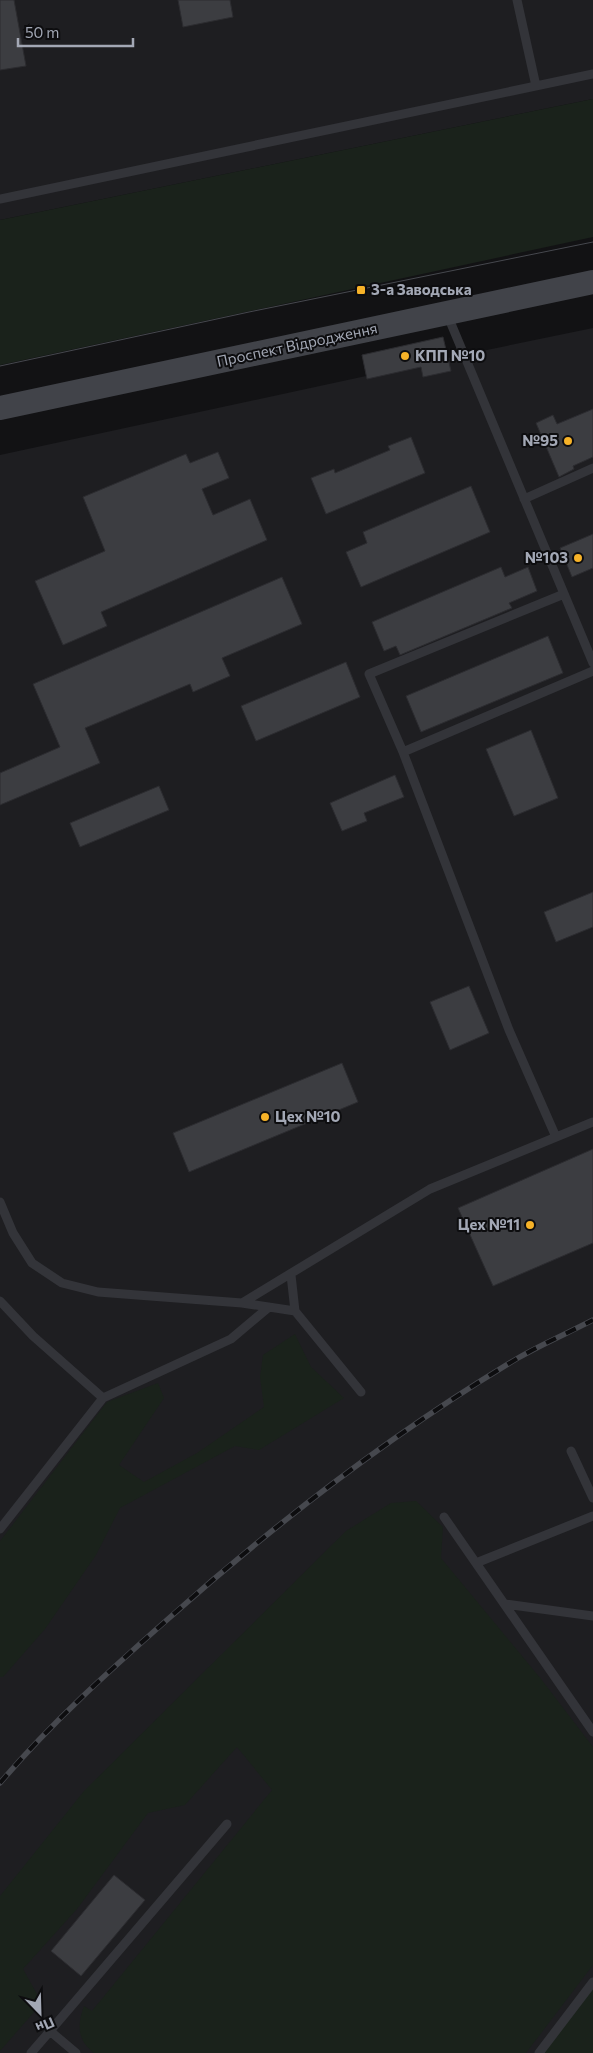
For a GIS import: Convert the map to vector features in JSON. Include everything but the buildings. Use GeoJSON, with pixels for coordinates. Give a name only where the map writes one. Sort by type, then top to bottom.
{"type":"FeatureCollection","features":[{"type":"Feature","properties":{"kind":"street","name":"Проспект Відродження"},"geometry":{"type":"LineString","coordinates":[[0,408],[593,282]]}},
{"type":"Feature","properties":{"kind":"lane"},"geometry":{"type":"LineString","coordinates":[[517,0],[536,86]]}},
{"type":"Feature","properties":{"kind":"lane"},"geometry":{"type":"LineString","coordinates":[[0,199],[593,74]]}},
{"type":"Feature","properties":{"kind":"lane"},"geometry":{"type":"LineString","coordinates":[[447,314],[593,662]]}},
{"type":"Feature","properties":{"kind":"lane"},"geometry":{"type":"LineString","coordinates":[[524,498],[593,468]]}},
{"type":"Feature","properties":{"kind":"lane"},"geometry":{"type":"LineString","coordinates":[[556,1137],[509,1030],[404,752],[369,674],[564,594]]}},
{"type":"Feature","properties":{"kind":"lane"},"geometry":{"type":"LineString","coordinates":[[404,752],[593,671]]}},
{"type":"Feature","properties":{"kind":"lane"},"geometry":{"type":"LineString","coordinates":[[242,1303],[430,1189],[593,1122]]}},
{"type":"Feature","properties":{"kind":"lane"},"geometry":{"type":"LineString","coordinates":[[0,1202],[12,1232],[32,1262],[62,1283],[98,1292],[242,1303],[295,1312]]}},
{"type":"Feature","properties":{"kind":"lane"},"geometry":{"type":"LineString","coordinates":[[290,1275],[295,1312],[361,1392]]}},
{"type":"Feature","properties":{"kind":"lane"},"geometry":{"type":"LineString","coordinates":[[0,1301],[33,1336],[103,1398]]}},
{"type":"Feature","properties":{"kind":"lane"},"geometry":{"type":"LineString","coordinates":[[0,1529],[103,1398],[231,1339],[269,1307]]}},
{"type":"Feature","properties":{"kind":"lane"},"geometry":{"type":"LineString","coordinates":[[571,1451],[593,1498]]}},
{"type":"Feature","properties":{"kind":"lane"},"geometry":{"type":"LineString","coordinates":[[476,1563],[593,1516]]}},
{"type":"Feature","properties":{"kind":"lane"},"geometry":{"type":"LineString","coordinates":[[444,1517],[593,1732]]}},
{"type":"Feature","properties":{"kind":"lane"},"geometry":{"type":"LineString","coordinates":[[504,1604],[593,1616]]}},
{"type":"Feature","properties":{"kind":"lane"},"geometry":{"type":"LineString","coordinates":[[31,2053],[226,1824]]}},
{"type":"Feature","properties":{"kind":"lane"},"geometry":{"type":"LineString","coordinates":[[539,2053],[593,1982]]}},
{"type":"Feature","properties":{"kind":"lane"},"geometry":{"type":"LineString","coordinates":[[50,2031],[76,2053]]}},
{"type":"Feature","properties":{"kind":"shaded area"},"geometry":{"type":"Polygon","coordinates":[[[0,0],[593,0],[593,99],[0,220],[0,0]]]}},
{"type":"Feature","properties":{"kind":"shaded area"},"geometry":{"type":"Polygon","coordinates":[[[593,99],[593,237],[0,365],[0,220],[593,99]]]}},
{"type":"Feature","properties":{"kind":"shaded area"},"geometry":{"type":"Polygon","coordinates":[[[593,328],[593,2053],[0,2053],[0,455],[366,376],[362,355],[443,337],[448,358],[593,328]]]}},
{"type":"Feature","properties":{"kind":"shaded area"},"geometry":{"type":"Polygon","coordinates":[[[295,1334],[311,1367],[344,1398],[259,1450],[235,1446],[120,1508],[96,1555],[45,1629],[3,1677],[0,1677],[0,1541],[107,1402],[158,1383],[164,1398],[119,1465],[144,1482],[197,1453],[264,1407],[260,1377],[263,1355],[295,1334]]]}},
{"type":"Feature","properties":{"kind":"shaded area"},"geometry":{"type":"Polygon","coordinates":[[[416,1501],[443,1527],[441,1558],[541,1679],[593,1747],[593,1965],[526,2053],[94,2053],[84,2043],[80,2032],[80,2020],[84,2006],[92,2011],[272,1790],[237,1747],[185,1805],[148,1813],[77,1909],[23,1969],[42,2003],[0,2051],[0,1896],[84,1791],[346,1531],[391,1503],[416,1501]]]}},
{"type":"Feature","properties":{"kind":"shaded area"},"geometry":{"type":"Polygon","coordinates":[[[593,1982],[593,2053],[539,2053],[593,1982]]]}},
{"type":"Feature","properties":{"kind":"tram line"},"geometry":{"type":"LineString","coordinates":[[0,366],[249,312],[593,242]]}},
{"type":"Feature","properties":{"kind":"railway"},"geometry":{"type":"LineString","coordinates":[[0,1783],[39,1739],[102,1678],[209,1583],[337,1480],[472,1387],[527,1353],[593,1320]]}},
{"type":"Feature","properties":{"kind":"place","name":"3-а Заводська"},"geometry":{"type":"Point","coordinates":[361,290]}},
{"type":"Feature","properties":{"kind":"place","name":"КПП №10"},"geometry":{"type":"Point","coordinates":[405,356]}},
{"type":"Feature","properties":{"kind":"place","name":"№95"},"geometry":{"type":"Point","coordinates":[568,441]}},
{"type":"Feature","properties":{"kind":"place","name":"№103"},"geometry":{"type":"Point","coordinates":[578,558]}},
{"type":"Feature","properties":{"kind":"place","name":"Цех №10"},"geometry":{"type":"Point","coordinates":[265,1117]}},
{"type":"Feature","properties":{"kind":"place","name":"Цех №11"},"geometry":{"type":"Point","coordinates":[530,1225]}}]}
